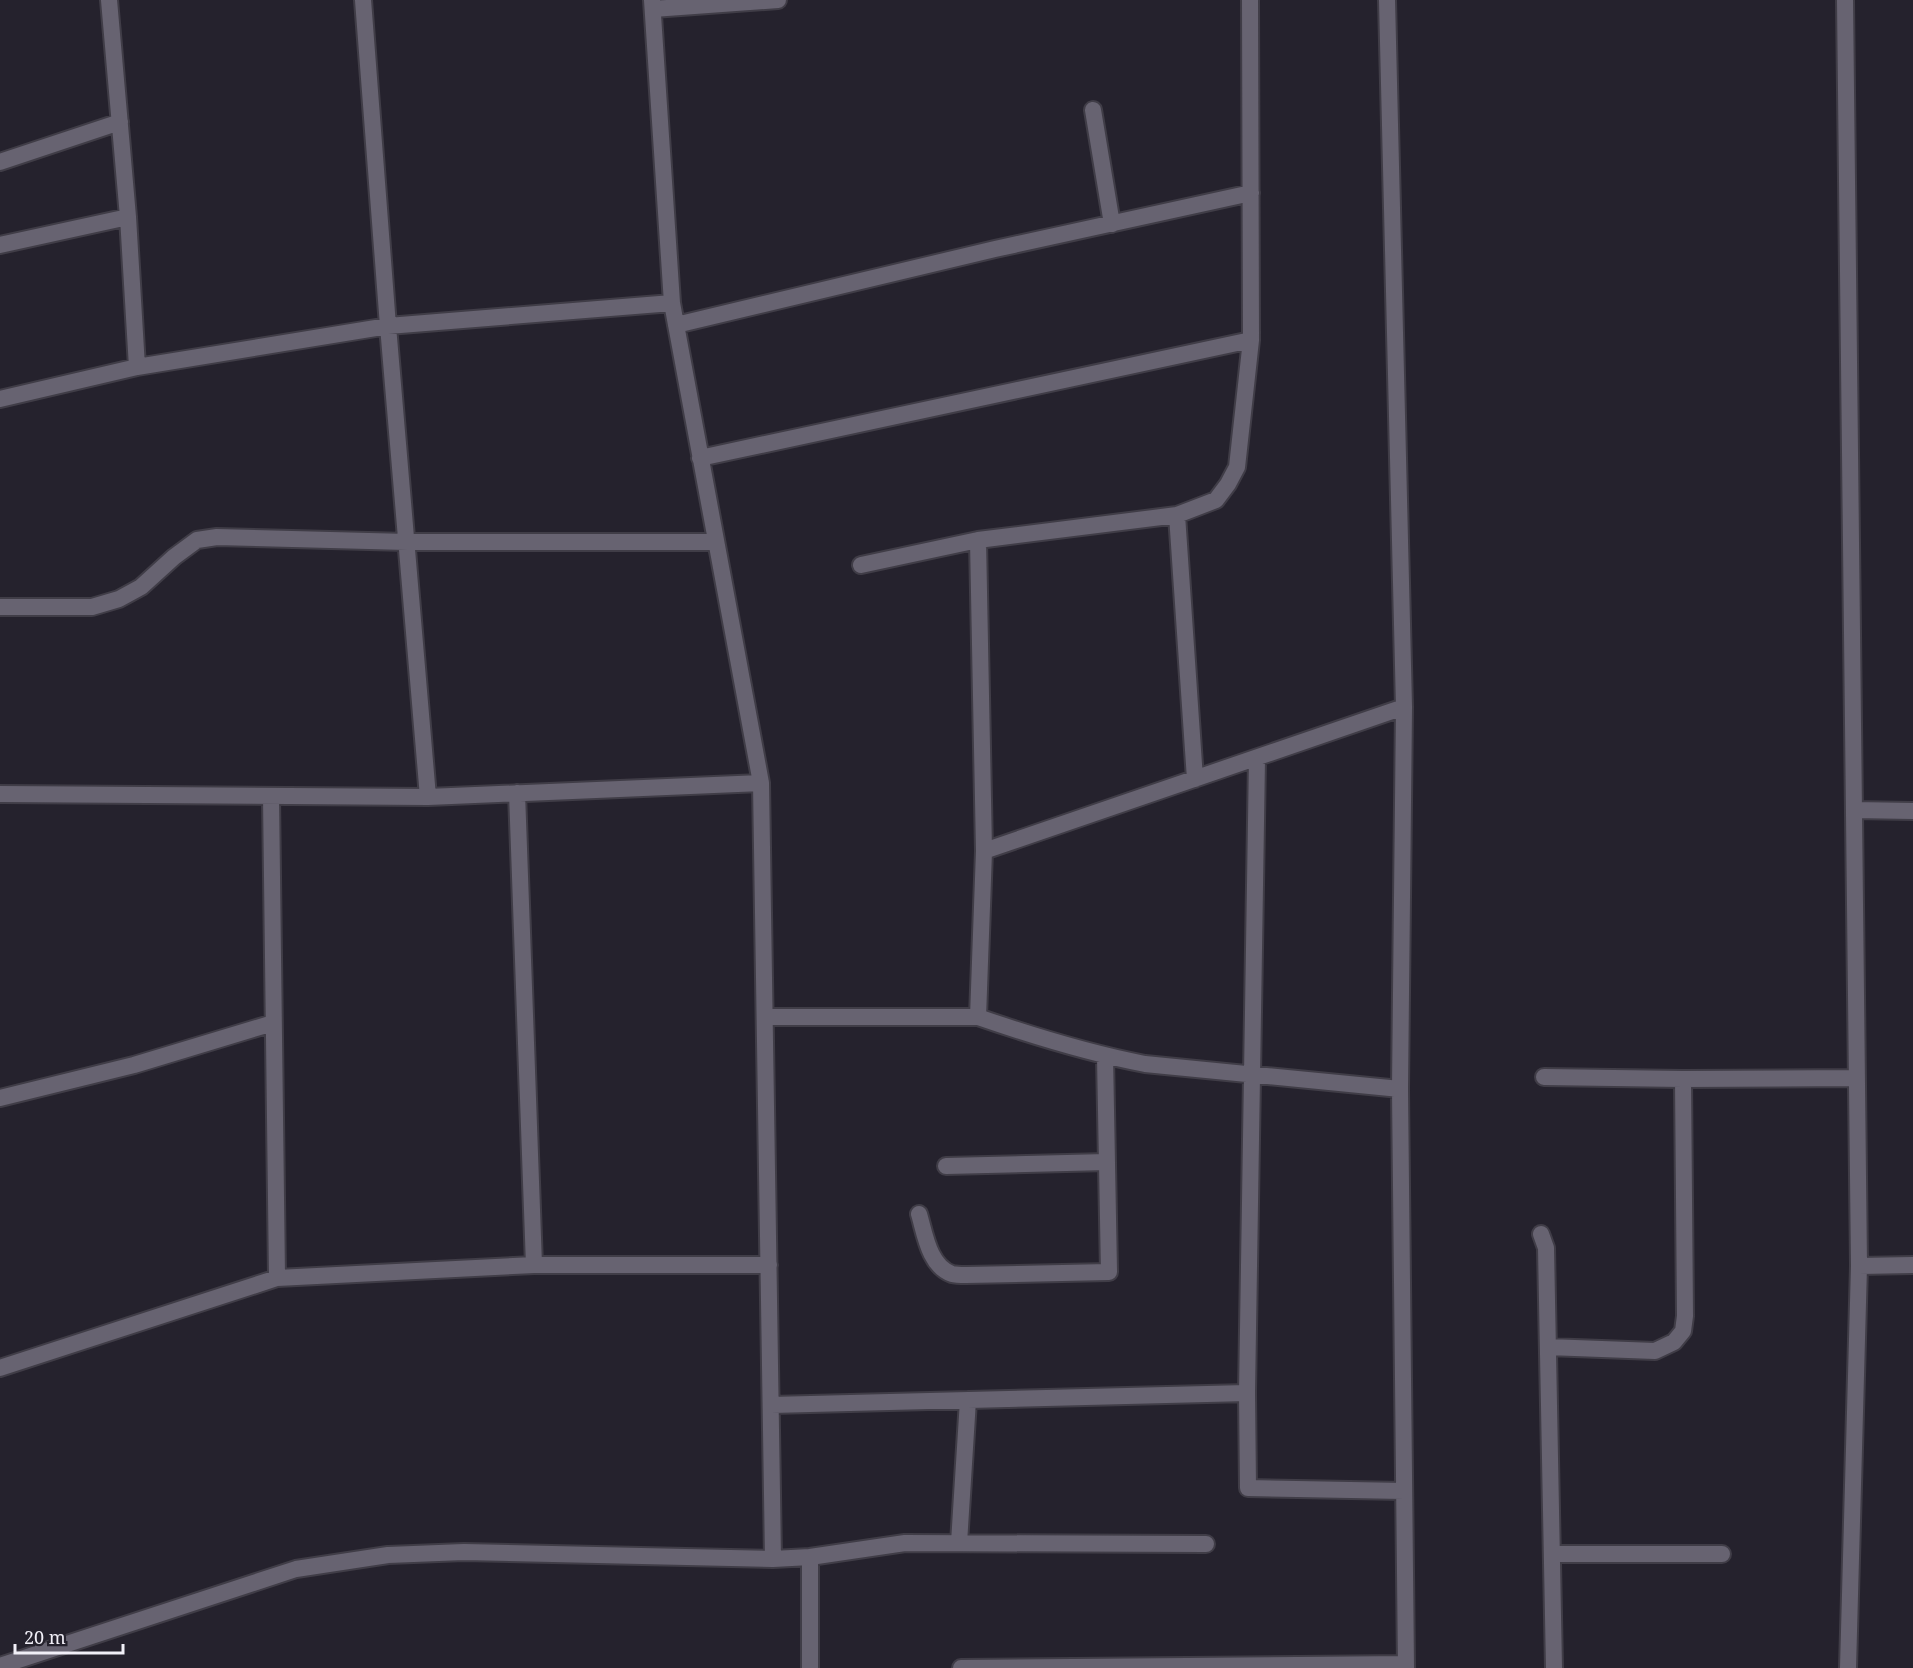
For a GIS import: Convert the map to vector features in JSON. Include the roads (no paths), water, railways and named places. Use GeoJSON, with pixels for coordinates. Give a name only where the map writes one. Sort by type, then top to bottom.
{"type":"FeatureCollection","features":[{"type":"Feature","properties":{"kind":"street"},"geometry":{"type":"LineString","coordinates":[[109,0],[128,217],[137,367]]}},
{"type":"Feature","properties":{"kind":"street"},"geometry":{"type":"LineString","coordinates":[[363,0],[428,797]]}},
{"type":"Feature","properties":{"kind":"street"},"geometry":{"type":"LineString","coordinates":[[773,1559],[761,783],[672,303],[653,5],[778,0]]}},
{"type":"Feature","properties":{"kind":"street"},"geometry":{"type":"LineString","coordinates":[[861,565],[978,540],[1177,515],[1216,500],[1228,484],[1238,467],[1251,340],[1250,0]]}},
{"type":"Feature","properties":{"kind":"street"},"geometry":{"type":"LineString","coordinates":[[962,1668],[1406,1666],[1400,1089],[1404,707],[1388,0]]}},
{"type":"Feature","properties":{"kind":"street"},"geometry":{"type":"LineString","coordinates":[[1845,0],[1859,1266],[1848,1668]]}},
{"type":"Feature","properties":{"kind":"street"},"geometry":{"type":"LineString","coordinates":[[1093,110],[1112,224]]}},
{"type":"Feature","properties":{"kind":"street"},"geometry":{"type":"LineString","coordinates":[[0,162],[120,122]]}},
{"type":"Feature","properties":{"kind":"street"},"geometry":{"type":"LineString","coordinates":[[676,326],[961,257],[1251,193]]}},
{"type":"Feature","properties":{"kind":"street"},"geometry":{"type":"LineString","coordinates":[[0,245],[128,217]]}},
{"type":"Feature","properties":{"kind":"street"},"geometry":{"type":"LineString","coordinates":[[0,399],[137,367],[388,326],[672,303]]}},
{"type":"Feature","properties":{"kind":"street"},"geometry":{"type":"LineString","coordinates":[[700,458],[1251,340]]}},
{"type":"Feature","properties":{"kind":"street"},"geometry":{"type":"LineString","coordinates":[[1177,515],[1195,779]]}},
{"type":"Feature","properties":{"kind":"street"},"geometry":{"type":"LineString","coordinates":[[0,607],[92,607],[118,599],[141,587],[196,540],[217,537],[407,542],[716,542]]}},
{"type":"Feature","properties":{"kind":"street"},"geometry":{"type":"LineString","coordinates":[[978,540],[984,851],[978,1017]]}},
{"type":"Feature","properties":{"kind":"street"},"geometry":{"type":"LineString","coordinates":[[984,851],[1404,707]]}},
{"type":"Feature","properties":{"kind":"street"},"geometry":{"type":"LineString","coordinates":[[1257,758],[1247,1393],[1248,1488],[1404,1491]]}},
{"type":"Feature","properties":{"kind":"street"},"geometry":{"type":"LineString","coordinates":[[0,794],[428,797],[761,783]]}},
{"type":"Feature","properties":{"kind":"street"},"geometry":{"type":"LineString","coordinates":[[517,793],[534,1265]]}},
{"type":"Feature","properties":{"kind":"street"},"geometry":{"type":"LineString","coordinates":[[271,796],[277,1278]]}},
{"type":"Feature","properties":{"kind":"street"},"geometry":{"type":"LineString","coordinates":[[1854,810],[1913,811]]}},
{"type":"Feature","properties":{"kind":"street"},"geometry":{"type":"LineString","coordinates":[[765,1017],[978,1017],[1041,1038],[1105,1056],[1145,1064],[1400,1089]]}},
{"type":"Feature","properties":{"kind":"street"},"geometry":{"type":"LineString","coordinates":[[0,1098],[134,1065],[273,1023]]}},
{"type":"Feature","properties":{"kind":"street"},"geometry":{"type":"LineString","coordinates":[[919,1214],[929,1250],[941,1268],[952,1274],[1109,1272],[1105,1056]]}},
{"type":"Feature","properties":{"kind":"street"},"geometry":{"type":"LineString","coordinates":[[1544,1077],[1857,1078]]}},
{"type":"Feature","properties":{"kind":"street"},"geometry":{"type":"LineString","coordinates":[[1548,1347],[1656,1351],[1674,1342],[1683,1331],[1683,1079]]}},
{"type":"Feature","properties":{"kind":"street"},"geometry":{"type":"LineString","coordinates":[[946,1166],[1107,1162]]}},
{"type":"Feature","properties":{"kind":"street"},"geometry":{"type":"LineString","coordinates":[[1541,1234],[1546,1248],[1554,1668]]}},
{"type":"Feature","properties":{"kind":"street"},"geometry":{"type":"LineString","coordinates":[[0,1368],[277,1278],[534,1265],[769,1265]]}},
{"type":"Feature","properties":{"kind":"street"},"geometry":{"type":"LineString","coordinates":[[1859,1266],[1913,1265]]}},
{"type":"Feature","properties":{"kind":"street"},"geometry":{"type":"LineString","coordinates":[[771,1405],[1247,1393]]}},
{"type":"Feature","properties":{"kind":"street"},"geometry":{"type":"LineString","coordinates":[[959,1543],[968,1400]]}},
{"type":"Feature","properties":{"kind":"street"},"geometry":{"type":"LineString","coordinates":[[0,1666],[296,1569],[388,1555],[464,1552],[773,1559],[810,1557],[905,1543],[1206,1544]]}},
{"type":"Feature","properties":{"kind":"street"},"geometry":{"type":"LineString","coordinates":[[1552,1554],[1722,1554]]}},
{"type":"Feature","properties":{"kind":"street"},"geometry":{"type":"LineString","coordinates":[[810,1557],[810,1668]]}}]}
